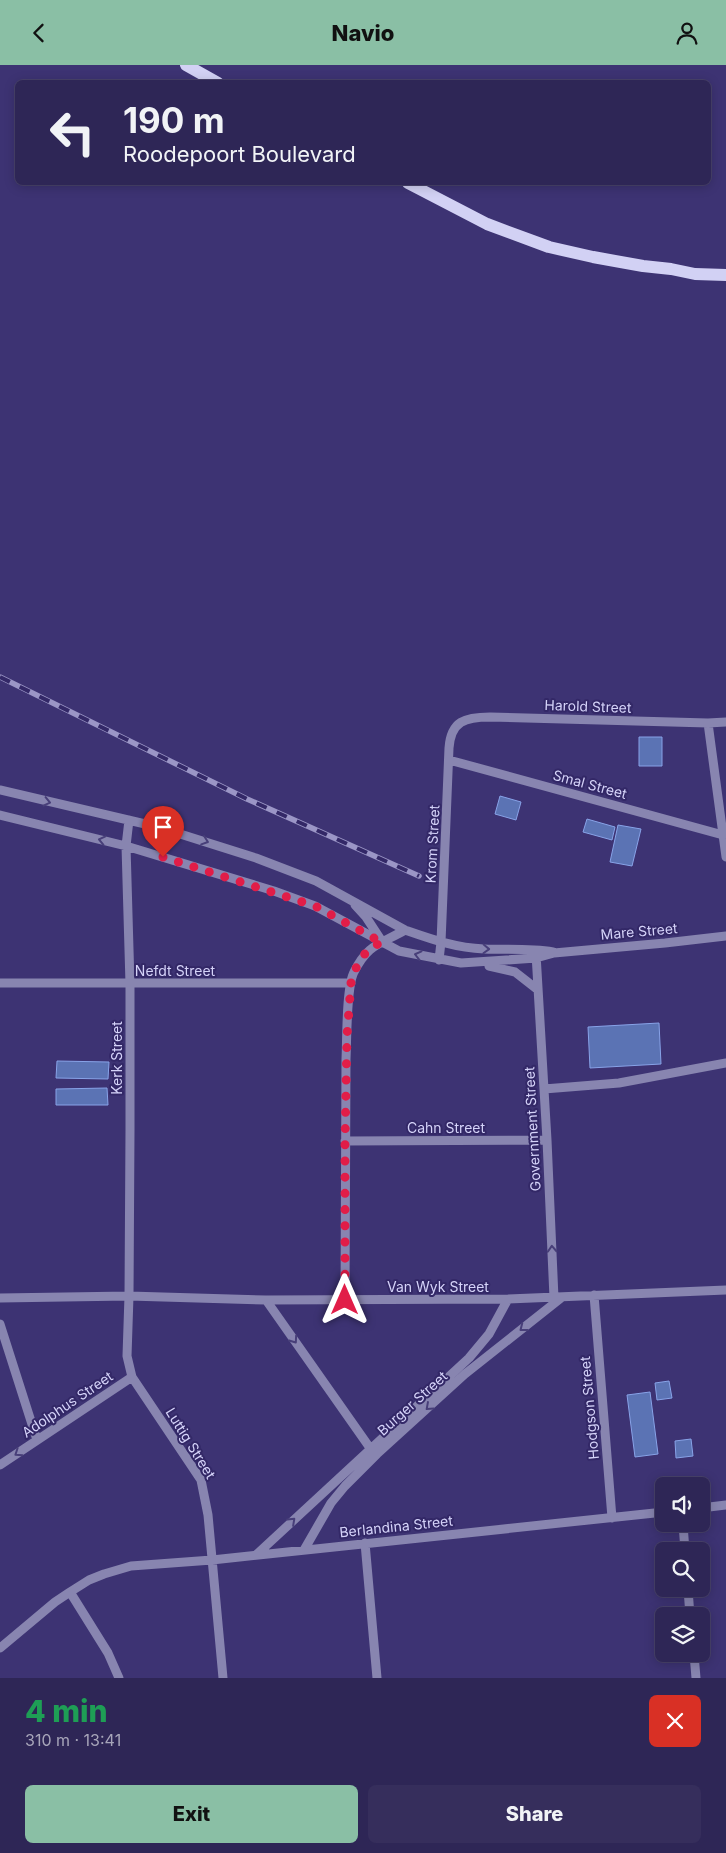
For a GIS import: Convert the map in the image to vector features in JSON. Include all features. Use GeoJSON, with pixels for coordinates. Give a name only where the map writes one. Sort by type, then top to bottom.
{"type":"FeatureCollection","features":[{"type":"Feature","properties":{"kind":"main road"},"geometry":{"type":"LineString","coordinates":[[186,65],[213,80]]}},
{"type":"Feature","properties":{"kind":"main road"},"geometry":{"type":"LineString","coordinates":[[412,185],[487,224],[549,247],[593,257],[670,269],[695,275],[726,275]]}},
{"type":"Feature","properties":{"kind":"main road"},"geometry":{"type":"LineString","coordinates":[[670,269],[726,266]]}},
{"type":"Feature","properties":{"kind":"street","name":"Harold Street"},"geometry":{"type":"LineString","coordinates":[[453,730],[464,720],[480,717],[726,722]]}},
{"type":"Feature","properties":{"kind":"street"},"geometry":{"type":"LineString","coordinates":[[708,723],[726,857]]}},
{"type":"Feature","properties":{"kind":"street","name":"Krom Street"},"geometry":{"type":"LineString","coordinates":[[438,959],[441,942],[450,738],[453,730]]}},
{"type":"Feature","properties":{"kind":"street","name":"Smal Street"},"geometry":{"type":"LineString","coordinates":[[449,760],[723,835]]}},
{"type":"Feature","properties":{"kind":"street"},"geometry":{"type":"LineString","coordinates":[[0,791],[187,835],[256,858],[316,881],[405,930],[441,942],[459,947],[536,954]]}},
{"type":"Feature","properties":{"kind":"street"},"geometry":{"type":"LineString","coordinates":[[0,815],[126,846],[274,891],[315,906],[399,951],[461,963],[499,967],[515,972],[538,990]]}},
{"type":"Feature","properties":{"kind":"street","name":"Kerk Street"},"geometry":{"type":"LineString","coordinates":[[129,820],[126,846],[130,984],[130,1296]]}},
{"type":"Feature","properties":{"kind":"street"},"geometry":{"type":"LineString","coordinates":[[346,897],[366,917],[383,943]]}},
{"type":"Feature","properties":{"kind":"street"},"geometry":{"type":"LineString","coordinates":[[345,1300],[345,1141],[347,1036],[351,983],[353,973],[366,952],[375,945],[383,943],[405,930]]}},
{"type":"Feature","properties":{"kind":"street","name":"Mare Street"},"geometry":{"type":"LineString","coordinates":[[536,954],[726,936]]}},
{"type":"Feature","properties":{"kind":"street"},"geometry":{"type":"LineString","coordinates":[[461,963],[536,954]]}},
{"type":"Feature","properties":{"kind":"street","name":"Government Street"},"geometry":{"type":"LineString","coordinates":[[536,954],[557,1298]]}},
{"type":"Feature","properties":{"kind":"street","name":"Nefdt Street"},"geometry":{"type":"LineString","coordinates":[[0,983],[351,983]]}},
{"type":"Feature","properties":{"kind":"street"},"geometry":{"type":"LineString","coordinates":[[544,1089],[619,1083],[726,1063]]}},
{"type":"Feature","properties":{"kind":"street","name":"Cahn Street"},"geometry":{"type":"LineString","coordinates":[[345,1141],[547,1140]]}},
{"type":"Feature","properties":{"kind":"street","name":"Van Wyk Street"},"geometry":{"type":"LineString","coordinates":[[0,1298],[130,1296],[266,1300],[508,1299],[726,1290]]}},
{"type":"Feature","properties":{"kind":"street","name":"Hodgson Street"},"geometry":{"type":"LineString","coordinates":[[594,1295],[612,1518]]}},
{"type":"Feature","properties":{"kind":"street","name":"Adolphus Street"},"geometry":{"type":"LineString","coordinates":[[0,1465],[132,1377],[127,1356],[130,1296]]}},
{"type":"Feature","properties":{"kind":"street","name":"Burger Street"},"geometry":{"type":"LineString","coordinates":[[304,1550],[331,1503],[377,1454],[465,1374],[557,1298]]}},
{"type":"Feature","properties":{"kind":"street","name":"Burger Street"},"geometry":{"type":"LineString","coordinates":[[256,1555],[469,1358],[489,1334],[508,1299]]}},
{"type":"Feature","properties":{"kind":"street"},"geometry":{"type":"LineString","coordinates":[[266,1300],[370,1448]]}},
{"type":"Feature","properties":{"kind":"street"},"geometry":{"type":"LineString","coordinates":[[0,1324],[37,1440]]}},
{"type":"Feature","properties":{"kind":"street","name":"Luttig Street"},"geometry":{"type":"LineString","coordinates":[[132,1377],[201,1480],[208,1515],[223,1678]]}},
{"type":"Feature","properties":{"kind":"street"},"geometry":{"type":"LineString","coordinates":[[710,1507],[726,1505]]}},
{"type":"Feature","properties":{"kind":"street","name":"Berlandina Street"},"geometry":{"type":"LineString","coordinates":[[0,1648],[55,1602],[70,1592],[104,1574],[131,1567],[655,1513]]}},
{"type":"Feature","properties":{"kind":"street"},"geometry":{"type":"LineString","coordinates":[[365,1543],[377,1678]]}},
{"type":"Feature","properties":{"kind":"street"},"geometry":{"type":"LineString","coordinates":[[70,1592],[108,1653],[119,1678]]}},
{"type":"Feature","properties":{"kind":"street"},"geometry":{"type":"LineString","coordinates":[[695,1662],[696,1678]]}},
{"type":"Feature","properties":{"kind":"building"},"geometry":{"type":"Polygon","coordinates":[[[639,737],[662,737],[662,766],[639,766],[639,737]]]}},
{"type":"Feature","properties":{"kind":"building"},"geometry":{"type":"Polygon","coordinates":[[[500,796],[521,802],[516,820],[495,814],[500,796]]]}},
{"type":"Feature","properties":{"kind":"building"},"geometry":{"type":"Polygon","coordinates":[[[587,819],[615,827],[612,840],[583,832],[587,819]]]}},
{"type":"Feature","properties":{"kind":"building"},"geometry":{"type":"Polygon","coordinates":[[[618,825],[641,829],[632,866],[610,862],[618,825]]]}},
{"type":"Feature","properties":{"kind":"building"},"geometry":{"type":"Polygon","coordinates":[[[659,1023],[661,1064],[590,1068],[588,1027],[659,1023]]]}},
{"type":"Feature","properties":{"kind":"building"},"geometry":{"type":"Polygon","coordinates":[[[57,1061],[109,1062],[108,1079],[56,1078],[57,1061]]]}},
{"type":"Feature","properties":{"kind":"building"},"geometry":{"type":"Polygon","coordinates":[[[107,1088],[108,1105],[56,1105],[56,1089],[107,1088]]]}},
{"type":"Feature","properties":{"kind":"building"},"geometry":{"type":"Polygon","coordinates":[[[669,1381],[672,1398],[657,1400],[655,1383],[669,1381]]]}},
{"type":"Feature","properties":{"kind":"building"},"geometry":{"type":"Polygon","coordinates":[[[650,1392],[658,1454],[635,1457],[627,1395],[650,1392]]]}},
{"type":"Feature","properties":{"kind":"building"},"geometry":{"type":"Polygon","coordinates":[[[691,1439],[693,1456],[676,1458],[675,1441],[691,1439]]]}},
{"type":"Feature","properties":{"kind":"railway"},"geometry":{"type":"LineString","coordinates":[[0,677],[247,799],[419,876]]}},
{"type":"Feature","properties":{"kind":"route"},"geometry":{"type":"LineString","coordinates":[[163,857],[274,891],[315,906],[383,943],[375,945],[366,952],[353,973],[351,983],[347,1036],[345,1141],[345,1300]]}}]}
